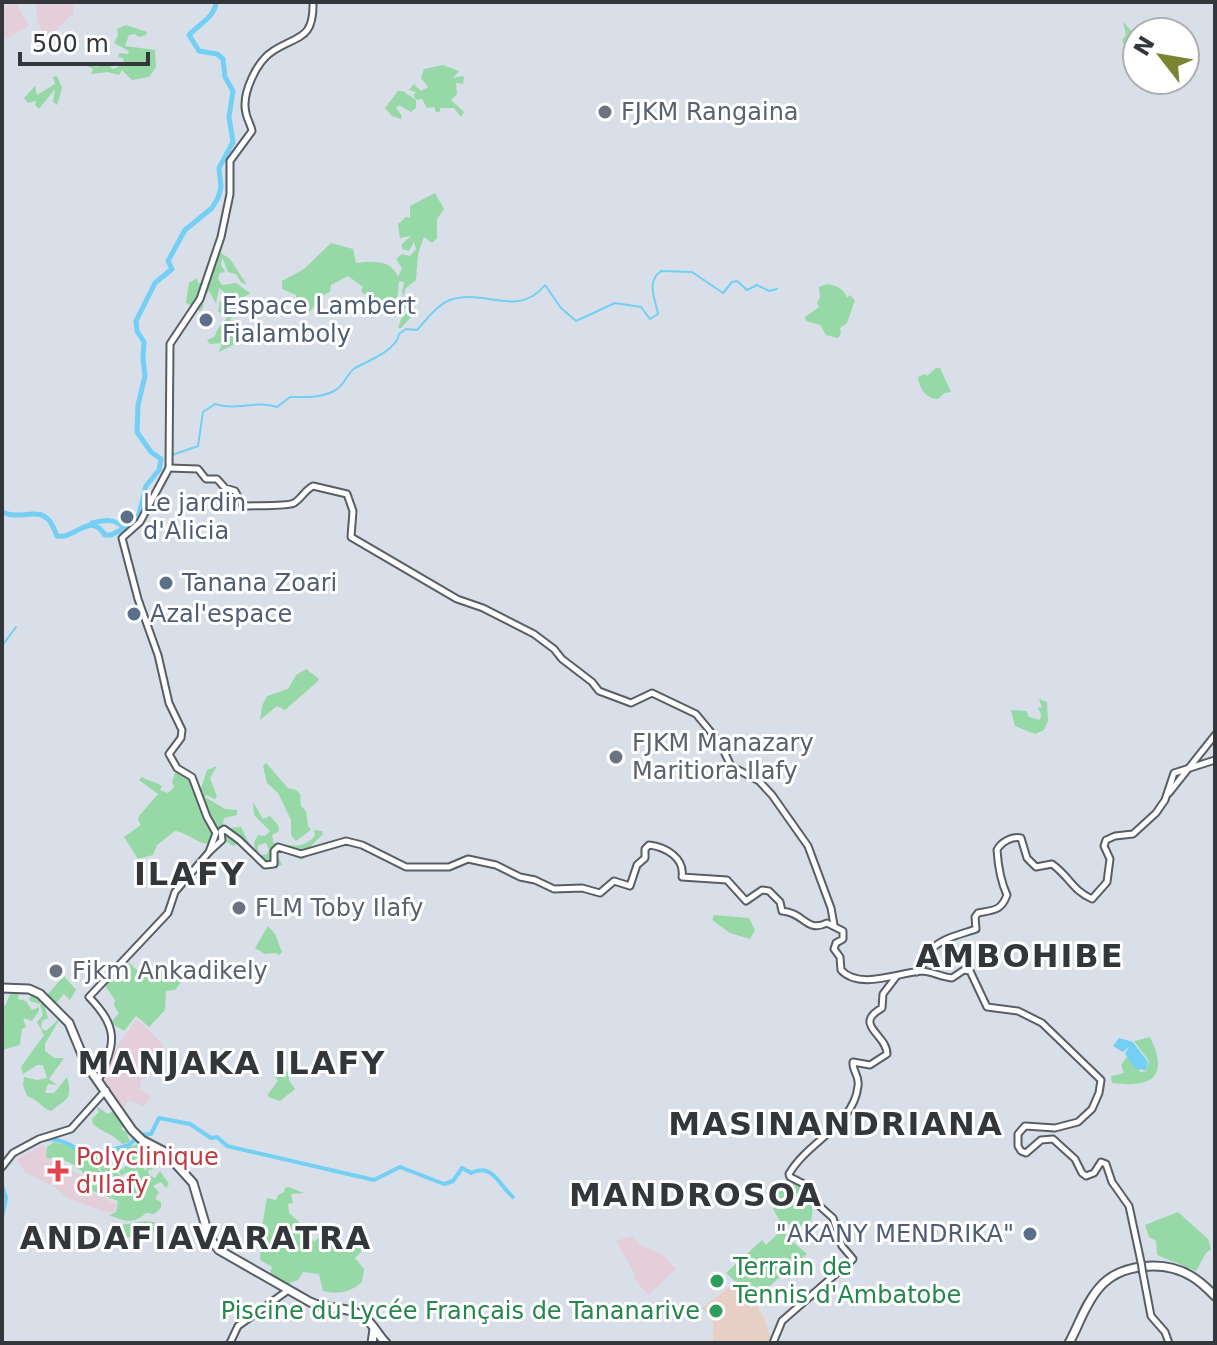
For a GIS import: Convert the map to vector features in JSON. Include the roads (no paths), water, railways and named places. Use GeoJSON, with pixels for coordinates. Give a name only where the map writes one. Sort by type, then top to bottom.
{"type":"FeatureCollection","features":[{"type":"Feature","properties":{"kind":"main road"},"geometry":{"type":"LineString","coordinates":[[2,988],[29,989],[47,999],[69,1023],[86,1064],[138,1136],[165,1152],[191,1180],[209,1237],[219,1250],[316,1305],[352,1310],[368,1320],[386,1343]]}},
{"type":"Feature","properties":{"kind":"main road"},"geometry":{"type":"LineString","coordinates":[[1071,1343],[1100,1292],[1107,1284],[1124,1275],[1153,1269],[1171,1272],[1191,1279],[1215,1297]]}},
{"type":"Feature","properties":{"kind":"main road"},"geometry":{"type":"LineString","coordinates":[[372,1343],[373,1327]]}},
{"type":"Feature","properties":{"kind":"street"},"geometry":{"type":"LineString","coordinates":[[209,852],[216,833],[192,777],[177,768],[169,754],[181,738],[182,730],[169,703],[158,655],[122,538],[144,515],[149,500],[169,468],[170,344],[200,299],[221,237],[230,194],[230,161],[252,131],[245,112],[247,95],[264,58],[304,36],[312,22],[313,2]]}},
{"type":"Feature","properties":{"kind":"street"},"geometry":{"type":"LineString","coordinates":[[169,468],[200,470],[206,479],[217,479],[225,488],[238,494],[243,506],[295,503],[313,486],[347,494],[353,511],[351,537],[371,550],[395,561],[418,579],[534,634],[601,692],[631,703],[652,693],[690,710],[720,743],[729,764],[759,781],[803,837],[831,908],[834,925]]}},
{"type":"Feature","properties":{"kind":"street"},"geometry":{"type":"LineString","coordinates":[[98,1081],[112,1048],[108,1018],[90,999],[90,995],[168,913],[182,882],[222,840],[221,831],[224,829],[265,865],[274,864],[274,851],[278,847],[301,854],[346,841],[362,845],[406,867],[449,867],[468,859],[496,865],[554,889],[582,888],[600,893],[614,881],[630,886],[637,865],[645,858],[645,849],[654,845],[678,858],[682,877],[727,880],[746,901],[762,890],[769,891],[780,902],[782,911],[791,911],[816,927],[827,923],[843,931],[845,936],[833,947],[840,957],[843,973],[853,978],[896,977],[923,968],[934,947],[976,929],[977,914],[1001,907],[1007,893],[1002,884],[997,851],[999,846],[1013,838],[1022,839],[1026,856],[1036,867],[1052,864],[1063,873],[1077,893],[1091,900],[1107,882],[1110,859],[1104,846],[1106,840],[1133,834],[1159,810],[1215,735]]}},
{"type":"Feature","properties":{"kind":"street"},"geometry":{"type":"LineString","coordinates":[[1192,767],[1215,760]]}},
{"type":"Feature","properties":{"kind":"street"},"geometry":{"type":"LineString","coordinates":[[916,972],[952,978],[964,970],[970,971],[987,1007],[1018,1011],[1042,1023],[1067,1050],[1099,1077],[1101,1084],[1097,1099],[1085,1117],[1066,1127],[1025,1126],[1018,1134],[1018,1146],[1026,1153],[1041,1140],[1053,1139],[1075,1159],[1086,1176],[1096,1171],[1101,1162],[1106,1164],[1112,1182],[1129,1206],[1151,1316],[1165,1332],[1169,1343]]}},
{"type":"Feature","properties":{"kind":"street"},"geometry":{"type":"LineString","coordinates":[[775,1341],[782,1321],[853,1259],[842,1246],[833,1218],[814,1201],[804,1184],[789,1174],[800,1158],[851,1110],[859,1082],[852,1068],[853,1062],[871,1064],[887,1054],[887,1046],[873,1030],[870,1021],[873,1013],[882,1008],[883,994],[896,977]]}},
{"type":"Feature","properties":{"kind":"street"},"geometry":{"type":"LineString","coordinates":[[2,1167],[16,1151],[39,1139],[66,1132],[106,1090]]}},
{"type":"Feature","properties":{"kind":"street"},"geometry":{"type":"LineString","coordinates":[[230,1343],[238,1326],[287,1291]]}},
{"type":"Feature","properties":{"kind":"water"},"geometry":{"type":"Polygon","coordinates":[[[1119,1038],[1133,1042],[1148,1062],[1146,1070],[1136,1069],[1125,1054],[1129,1047],[1123,1052],[1113,1046],[1119,1038]]]}},
{"type":"Feature","properties":{"kind":"waterway"},"geometry":{"type":"LineString","coordinates":[[2,512],[40,515],[52,525],[57,536],[94,525],[105,535],[111,535],[131,525],[139,514],[146,486],[159,470],[161,459],[151,452],[137,432],[138,405],[145,376],[144,342],[137,331],[136,321],[155,283],[172,269],[168,261],[185,230],[212,208],[218,198],[221,187],[219,168],[233,142],[229,117],[233,91],[225,77],[223,59],[217,54],[199,51],[189,35],[210,16],[216,2]]}},
{"type":"Feature","properties":{"kind":"waterway"},"geometry":{"type":"LineString","coordinates":[[172,455],[198,446],[203,412],[215,404],[277,407],[290,397],[318,396],[334,391],[355,368],[388,350],[406,329],[417,330],[436,309],[450,300],[475,297],[512,302],[535,295],[545,285],[561,308],[576,321],[615,303],[641,307],[650,319],[658,314],[653,285],[661,271],[692,272],[723,293],[732,282],[737,281],[747,290],[757,285],[769,291],[777,289]]}},
{"type":"Feature","properties":{"kind":"waterway"},"geometry":{"type":"LineString","coordinates":[[92,523],[113,521],[124,528]]}},
{"type":"Feature","properties":{"kind":"waterway"},"geometry":{"type":"LineString","coordinates":[[2,646],[16,627]]}},
{"type":"Feature","properties":{"kind":"waterway"},"geometry":{"type":"LineString","coordinates":[[43,1140],[62,1141],[91,1156],[129,1145],[140,1135],[151,1134],[159,1118],[190,1124],[211,1138],[217,1137],[227,1146],[374,1180],[400,1167],[444,1184],[453,1181],[462,1168],[471,1173],[484,1170],[495,1176],[513,1197]]}},
{"type":"Feature","properties":{"kind":"waterway"},"geometry":{"type":"LineString","coordinates":[[2,1185],[6,1198],[2,1217]]}},
{"type":"Feature","properties":{"kind":"place","name":"FJKM Rangaina"},"geometry":{"type":"Point","coordinates":[605,112]}},
{"type":"Feature","properties":{"kind":"place","name":"Espace Lambert Fialamboly"},"geometry":{"type":"Point","coordinates":[206,320]}},
{"type":"Feature","properties":{"kind":"place","name":"Le jardin d'Alicia"},"geometry":{"type":"Point","coordinates":[127,517]}},
{"type":"Feature","properties":{"kind":"place","name":"Tanana Zoari"},"geometry":{"type":"Point","coordinates":[166,583]}},
{"type":"Feature","properties":{"kind":"place","name":"Azal'espace"},"geometry":{"type":"Point","coordinates":[134,614]}},
{"type":"Feature","properties":{"kind":"place","name":"FJKM Manazary Maritiora Ilafy"},"geometry":{"type":"Point","coordinates":[616,757]}},
{"type":"Feature","properties":{"kind":"place","name":"FLM Toby Ilafy"},"geometry":{"type":"Point","coordinates":[239,908]}},
{"type":"Feature","properties":{"kind":"place","name":"Fjkm Ankadikely"},"geometry":{"type":"Point","coordinates":[56,971]}},
{"type":"Feature","properties":{"kind":"place","name":"Polyclinique d'Ilafy"},"geometry":{"type":"Point","coordinates":[58,1171]}},
{"type":"Feature","properties":{"kind":"place","name":"\"AKANY MENDRIKA\""},"geometry":{"type":"Point","coordinates":[1030,1234]}},
{"type":"Feature","properties":{"kind":"place","name":"Terrain de Tennis d'Ambatobe"},"geometry":{"type":"Point","coordinates":[717,1281]}},
{"type":"Feature","properties":{"kind":"place","name":"Piscine du Lycée Français de Tananarive"},"geometry":{"type":"Point","coordinates":[716,1311]}},
{"type":"Feature","properties":{"kind":"district","name":"ILAFY"},"geometry":{"type":"Point","coordinates":[190,874]}},
{"type":"Feature","properties":{"kind":"district","name":"AMBOHIBE"},"geometry":{"type":"Point","coordinates":[1020,956]}},
{"type":"Feature","properties":{"kind":"district","name":"MANJAKA ILAFY"},"geometry":{"type":"Point","coordinates":[232,1063]}},
{"type":"Feature","properties":{"kind":"district","name":"MASINANDRIANA"},"geometry":{"type":"Point","coordinates":[836,1124]}},
{"type":"Feature","properties":{"kind":"district","name":"MANDROSOA"},"geometry":{"type":"Point","coordinates":[696,1195]}},
{"type":"Feature","properties":{"kind":"district","name":"ANDAFIAVARATRA"},"geometry":{"type":"Point","coordinates":[196,1238]}}]}
